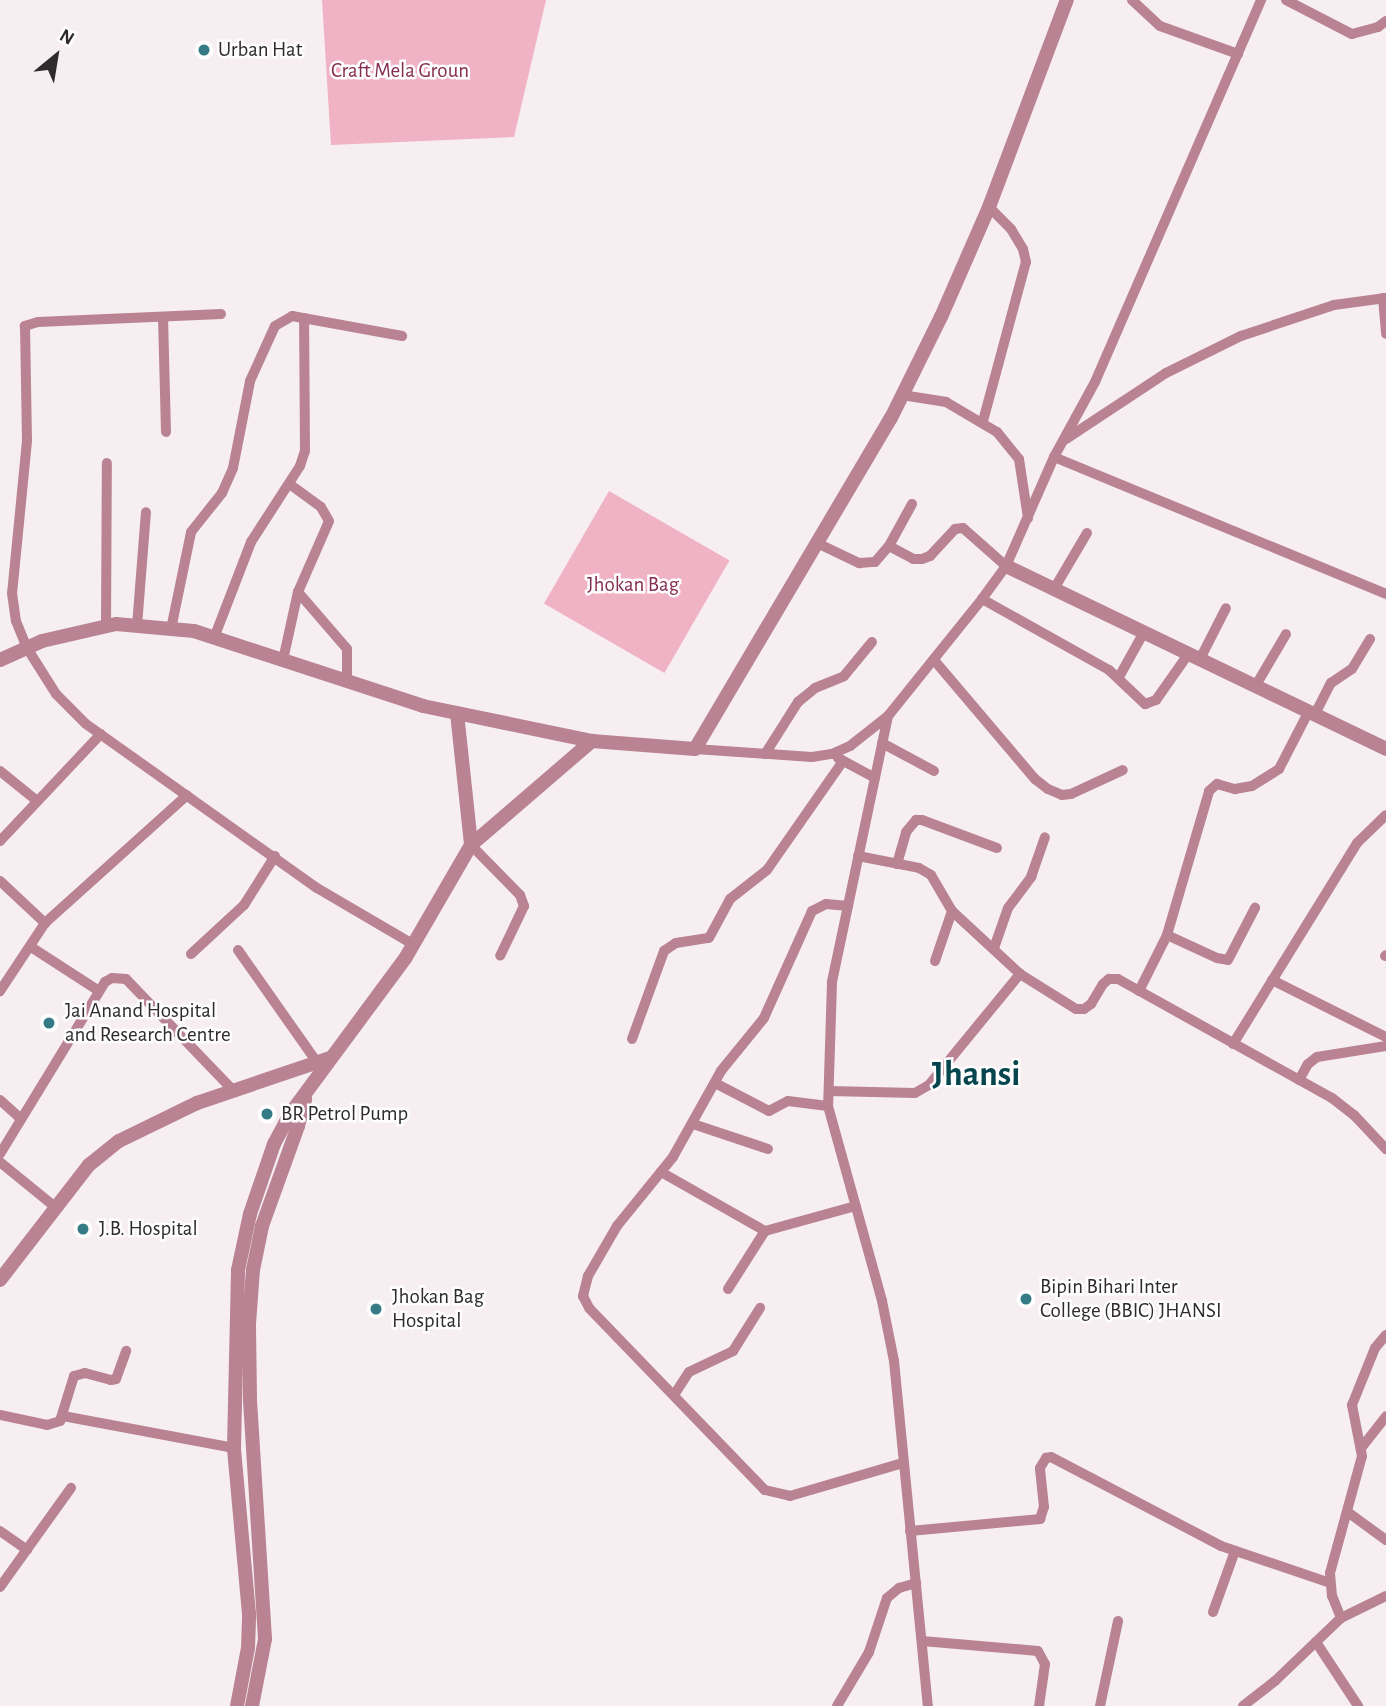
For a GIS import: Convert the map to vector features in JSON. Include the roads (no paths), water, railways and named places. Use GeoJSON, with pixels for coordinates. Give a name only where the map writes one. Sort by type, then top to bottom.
{"type":"FeatureCollection","features":[{"type":"Feature","properties":{"kind":"street"},"geometry":{"type":"LineString","coordinates":[[695,749],[902,395],[989,207],[1067,0]]}},
{"type":"Feature","properties":{"kind":"street"},"geometry":{"type":"LineString","coordinates":[[1132,0],[1160,26],[1238,54]]}},
{"type":"Feature","properties":{"kind":"street"},"geometry":{"type":"LineString","coordinates":[[0,660],[42,641],[106,627],[138,626],[194,631],[423,706],[592,741],[765,754],[831,754],[850,746],[888,716],[1006,566],[1054,457],[1095,382],[1261,0]]}},
{"type":"Feature","properties":{"kind":"street"},"geometry":{"type":"LineString","coordinates":[[1286,0],[1352,34],[1378,27],[1386,21]]}},
{"type":"Feature","properties":{"kind":"street"},"geometry":{"type":"LineString","coordinates":[[983,421],[1026,262],[1023,249],[1011,229],[989,207]]}},
{"type":"Feature","properties":{"kind":"street"},"geometry":{"type":"LineString","coordinates":[[1064,440],[1166,373],[1241,336],[1334,305],[1385,298],[1386,334]]}},
{"type":"Feature","properties":{"kind":"street"},"geometry":{"type":"LineString","coordinates":[[221,314],[38,322],[29,323],[23,331],[27,441],[12,593],[16,621],[27,648],[56,694],[71,712],[317,888],[414,945]]}},
{"type":"Feature","properties":{"kind":"street"},"geometry":{"type":"LineString","coordinates":[[171,629],[191,533],[222,493],[239,452],[250,381],[275,326],[292,316],[402,336]]}},
{"type":"Feature","properties":{"kind":"street"},"geometry":{"type":"LineString","coordinates":[[163,317],[166,432]]}},
{"type":"Feature","properties":{"kind":"street"},"geometry":{"type":"LineString","coordinates":[[214,638],[251,542],[289,484],[306,451],[304,318]]}},
{"type":"Feature","properties":{"kind":"street"},"geometry":{"type":"LineString","coordinates":[[902,395],[946,402],[983,421],[1010,445],[1019,459],[1028,518]]}},
{"type":"Feature","properties":{"kind":"street"},"geometry":{"type":"LineString","coordinates":[[1054,457],[1386,594]]}},
{"type":"Feature","properties":{"kind":"street"},"geometry":{"type":"LineString","coordinates":[[106,627],[107,463]]}},
{"type":"Feature","properties":{"kind":"street"},"geometry":{"type":"LineString","coordinates":[[283,660],[298,592],[329,521],[321,507],[289,484]]}},
{"type":"Feature","properties":{"kind":"street"},"geometry":{"type":"LineString","coordinates":[[817,543],[867,564],[882,557],[912,504]]}},
{"type":"Feature","properties":{"kind":"street"},"geometry":{"type":"LineString","coordinates":[[138,626],[146,512]]}},
{"type":"Feature","properties":{"kind":"street"},"geometry":{"type":"LineString","coordinates":[[889,546],[913,559],[922,559],[930,556],[955,529],[963,528],[1006,566],[1386,749]]}},
{"type":"Feature","properties":{"kind":"street"},"geometry":{"type":"LineString","coordinates":[[1054,589],[1087,533]]}},
{"type":"Feature","properties":{"kind":"street"},"geometry":{"type":"LineString","coordinates":[[298,592],[347,649],[347,681]]}},
{"type":"Feature","properties":{"kind":"street"},"geometry":{"type":"LineString","coordinates":[[982,599],[1119,677],[1141,701],[1151,704],[1194,656],[1226,608]]}},
{"type":"Feature","properties":{"kind":"street"},"geometry":{"type":"LineString","coordinates":[[1119,677],[1144,632]]}},
{"type":"Feature","properties":{"kind":"street"},"geometry":{"type":"LineString","coordinates":[[1256,685],[1286,634]]}},
{"type":"Feature","properties":{"kind":"street"},"geometry":{"type":"LineString","coordinates":[[1139,991],[1167,935],[1209,791],[1217,783],[1235,789],[1252,786],[1279,769],[1331,683],[1352,668],[1370,639]]}},
{"type":"Feature","properties":{"kind":"street"},"geometry":{"type":"LineString","coordinates":[[765,754],[798,702],[815,688],[844,676],[872,642]]}},
{"type":"Feature","properties":{"kind":"street"},"geometry":{"type":"LineString","coordinates":[[934,660],[1035,779],[1048,789],[1062,795],[1071,794],[1123,770]]}},
{"type":"Feature","properties":{"kind":"street"},"geometry":{"type":"LineString","coordinates":[[457,713],[471,845],[520,895],[524,906],[500,956]]}},
{"type":"Feature","properties":{"kind":"street"},"geometry":{"type":"LineString","coordinates":[[888,716],[832,982],[828,1106],[882,1301],[894,1361],[928,1706]]}},
{"type":"Feature","properties":{"kind":"street"},"geometry":{"type":"LineString","coordinates":[[0,841],[101,734]]}},
{"type":"Feature","properties":{"kind":"street"},"geometry":{"type":"LineString","coordinates":[[237,1706],[248,1648],[249,1614],[234,1448],[237,1295],[243,1242],[274,1144],[281,1127],[414,945],[471,845],[592,741]]}},
{"type":"Feature","properties":{"kind":"street"},"geometry":{"type":"LineString","coordinates":[[882,743],[934,771]]}},
{"type":"Feature","properties":{"kind":"street"},"geometry":{"type":"LineString","coordinates":[[831,754],[875,778]]}},
{"type":"Feature","properties":{"kind":"street"},"geometry":{"type":"LineString","coordinates":[[632,1039],[663,951],[676,943],[709,938],[730,898],[767,870],[843,761]]}},
{"type":"Feature","properties":{"kind":"street"},"geometry":{"type":"LineString","coordinates":[[0,771],[37,801]]}},
{"type":"Feature","properties":{"kind":"street"},"geometry":{"type":"LineString","coordinates":[[0,991],[45,923],[187,795]]}},
{"type":"Feature","properties":{"kind":"street"},"geometry":{"type":"LineString","coordinates":[[1233,1044],[1357,843],[1386,815]]}},
{"type":"Feature","properties":{"kind":"street"},"geometry":{"type":"LineString","coordinates":[[897,864],[906,832],[916,820],[997,848]]}},
{"type":"Feature","properties":{"kind":"street"},"geometry":{"type":"LineString","coordinates":[[994,948],[1008,908],[1031,877],[1045,837]]}},
{"type":"Feature","properties":{"kind":"street"},"geometry":{"type":"LineString","coordinates":[[191,954],[244,905],[275,856]]}},
{"type":"Feature","properties":{"kind":"street"},"geometry":{"type":"LineString","coordinates":[[859,856],[919,868],[930,875],[952,911],[1020,974],[1076,1009],[1084,1009],[1091,1004],[1109,979],[1118,979],[1299,1080],[1354,1115],[1386,1148]]}},
{"type":"Feature","properties":{"kind":"street"},"geometry":{"type":"LineString","coordinates":[[0,881],[45,923]]}},
{"type":"Feature","properties":{"kind":"street"},"geometry":{"type":"LineString","coordinates":[[848,906],[826,904],[812,911],[772,1002],[731,1056],[693,1124],[662,1172],[617,1226],[588,1276],[583,1296],[589,1308],[765,1490],[790,1496],[904,1463]]}},
{"type":"Feature","properties":{"kind":"street"},"geometry":{"type":"LineString","coordinates":[[1167,935],[1217,958],[1228,960],[1255,908]]}},
{"type":"Feature","properties":{"kind":"street"},"geometry":{"type":"LineString","coordinates":[[935,961],[952,911]]}},
{"type":"Feature","properties":{"kind":"street"},"geometry":{"type":"LineString","coordinates":[[31,947],[99,991]]}},
{"type":"Feature","properties":{"kind":"street"},"geometry":{"type":"LineString","coordinates":[[238,950],[317,1064]]}},
{"type":"Feature","properties":{"kind":"street"},"geometry":{"type":"LineString","coordinates":[[829,1091],[915,1093],[929,1085],[1020,974]]}},
{"type":"Feature","properties":{"kind":"street"},"geometry":{"type":"LineString","coordinates":[[0,1154],[99,991],[112,978],[126,979],[233,1090]]}},
{"type":"Feature","properties":{"kind":"street"},"geometry":{"type":"LineString","coordinates":[[1272,980],[1386,1037]]}},
{"type":"Feature","properties":{"kind":"street"},"geometry":{"type":"LineString","coordinates":[[1299,1080],[1308,1063],[1317,1057],[1386,1046]]}},
{"type":"Feature","properties":{"kind":"street"},"geometry":{"type":"LineString","coordinates":[[0,1280],[89,1165],[120,1141],[197,1102],[317,1064],[333,1056]]}},
{"type":"Feature","properties":{"kind":"street"},"geometry":{"type":"LineString","coordinates":[[715,1083],[769,1111],[788,1101],[828,1106]]}},
{"type":"Feature","properties":{"kind":"street"},"geometry":{"type":"LineString","coordinates":[[252,1706],[265,1639],[250,1399],[249,1324],[253,1270],[262,1226],[298,1126],[306,1094]]}},
{"type":"Feature","properties":{"kind":"street"},"geometry":{"type":"LineString","coordinates":[[0,1100],[21,1119]]}},
{"type":"Feature","properties":{"kind":"street"},"geometry":{"type":"LineString","coordinates":[[693,1124],[768,1150]]}},
{"type":"Feature","properties":{"kind":"street"},"geometry":{"type":"LineString","coordinates":[[0,1162],[55,1207]]}},
{"type":"Feature","properties":{"kind":"street"},"geometry":{"type":"LineString","coordinates":[[662,1172],[765,1231]]}},
{"type":"Feature","properties":{"kind":"street"},"geometry":{"type":"LineString","coordinates":[[728,1289],[765,1231],[856,1206]]}},
{"type":"Feature","properties":{"kind":"street"},"geometry":{"type":"LineString","coordinates":[[674,1395],[689,1372],[733,1350],[760,1308]]}},
{"type":"Feature","properties":{"kind":"street"},"geometry":{"type":"LineString","coordinates":[[1341,1618],[1330,1583],[1349,1513],[1362,1447],[1352,1405],[1375,1348],[1386,1335]]}},
{"type":"Feature","properties":{"kind":"street"},"geometry":{"type":"LineString","coordinates":[[0,1415],[47,1426],[60,1422],[74,1376],[85,1373],[116,1379],[126,1351]]}},
{"type":"Feature","properties":{"kind":"street"},"geometry":{"type":"LineString","coordinates":[[64,1416],[234,1448]]}},
{"type":"Feature","properties":{"kind":"street"},"geometry":{"type":"LineString","coordinates":[[1362,1447],[1386,1416]]}},
{"type":"Feature","properties":{"kind":"street"},"geometry":{"type":"LineString","coordinates":[[910,1531],[1040,1519],[1044,1507],[1040,1468],[1046,1458],[1051,1457],[1234,1551],[1330,1583]]}},
{"type":"Feature","properties":{"kind":"street"},"geometry":{"type":"LineString","coordinates":[[0,1587],[71,1488]]}},
{"type":"Feature","properties":{"kind":"street"},"geometry":{"type":"LineString","coordinates":[[1349,1513],[1386,1540]]}},
{"type":"Feature","properties":{"kind":"street"},"geometry":{"type":"LineString","coordinates":[[0,1531],[27,1550]]}},
{"type":"Feature","properties":{"kind":"street"},"geometry":{"type":"LineString","coordinates":[[1213,1612],[1234,1551]]}},
{"type":"Feature","properties":{"kind":"street"},"geometry":{"type":"LineString","coordinates":[[837,1706],[869,1652],[887,1598],[899,1588],[916,1583]]}},
{"type":"Feature","properties":{"kind":"street"},"geometry":{"type":"LineString","coordinates":[[1243,1706],[1341,1618],[1386,1596]]}},
{"type":"Feature","properties":{"kind":"street"},"geometry":{"type":"LineString","coordinates":[[1100,1706],[1118,1621]]}},
{"type":"Feature","properties":{"kind":"street"},"geometry":{"type":"LineString","coordinates":[[922,1641],[1038,1651],[1045,1664],[1040,1706]]}},
{"type":"Feature","properties":{"kind":"street"},"geometry":{"type":"LineString","coordinates":[[1316,1642],[1358,1706]]}},
{"type":"Feature","properties":{"kind":"place","name":"Urban Hat"},"geometry":{"type":"Point","coordinates":[204,50]}},
{"type":"Feature","properties":{"kind":"place","name":"Jai Anand Hospital and Research Centre"},"geometry":{"type":"Point","coordinates":[49,1023]}},
{"type":"Feature","properties":{"kind":"place","name":"BR Petrol Pump"},"geometry":{"type":"Point","coordinates":[267,1114]}},
{"type":"Feature","properties":{"kind":"place","name":"J.B. Hospital"},"geometry":{"type":"Point","coordinates":[83,1229]}},
{"type":"Feature","properties":{"kind":"place","name":"Bipin Bihari Inter College (BBIC) JHANSI"},"geometry":{"type":"Point","coordinates":[1026,1299]}},
{"type":"Feature","properties":{"kind":"place","name":"Jhokan Bag Hospital"},"geometry":{"type":"Point","coordinates":[376,1309]}},
{"type":"Feature","properties":{"kind":"district","name":"Jhansi"},"geometry":{"type":"Point","coordinates":[976,1075]}},
{"type":"Feature","properties":{"kind":"park label","name":"Craft Mela Groun"},"geometry":{"type":"Point","coordinates":[400,71]}},
{"type":"Feature","properties":{"kind":"park label","name":"Jhokan Bag"},"geometry":{"type":"Point","coordinates":[633,585]}}]}
